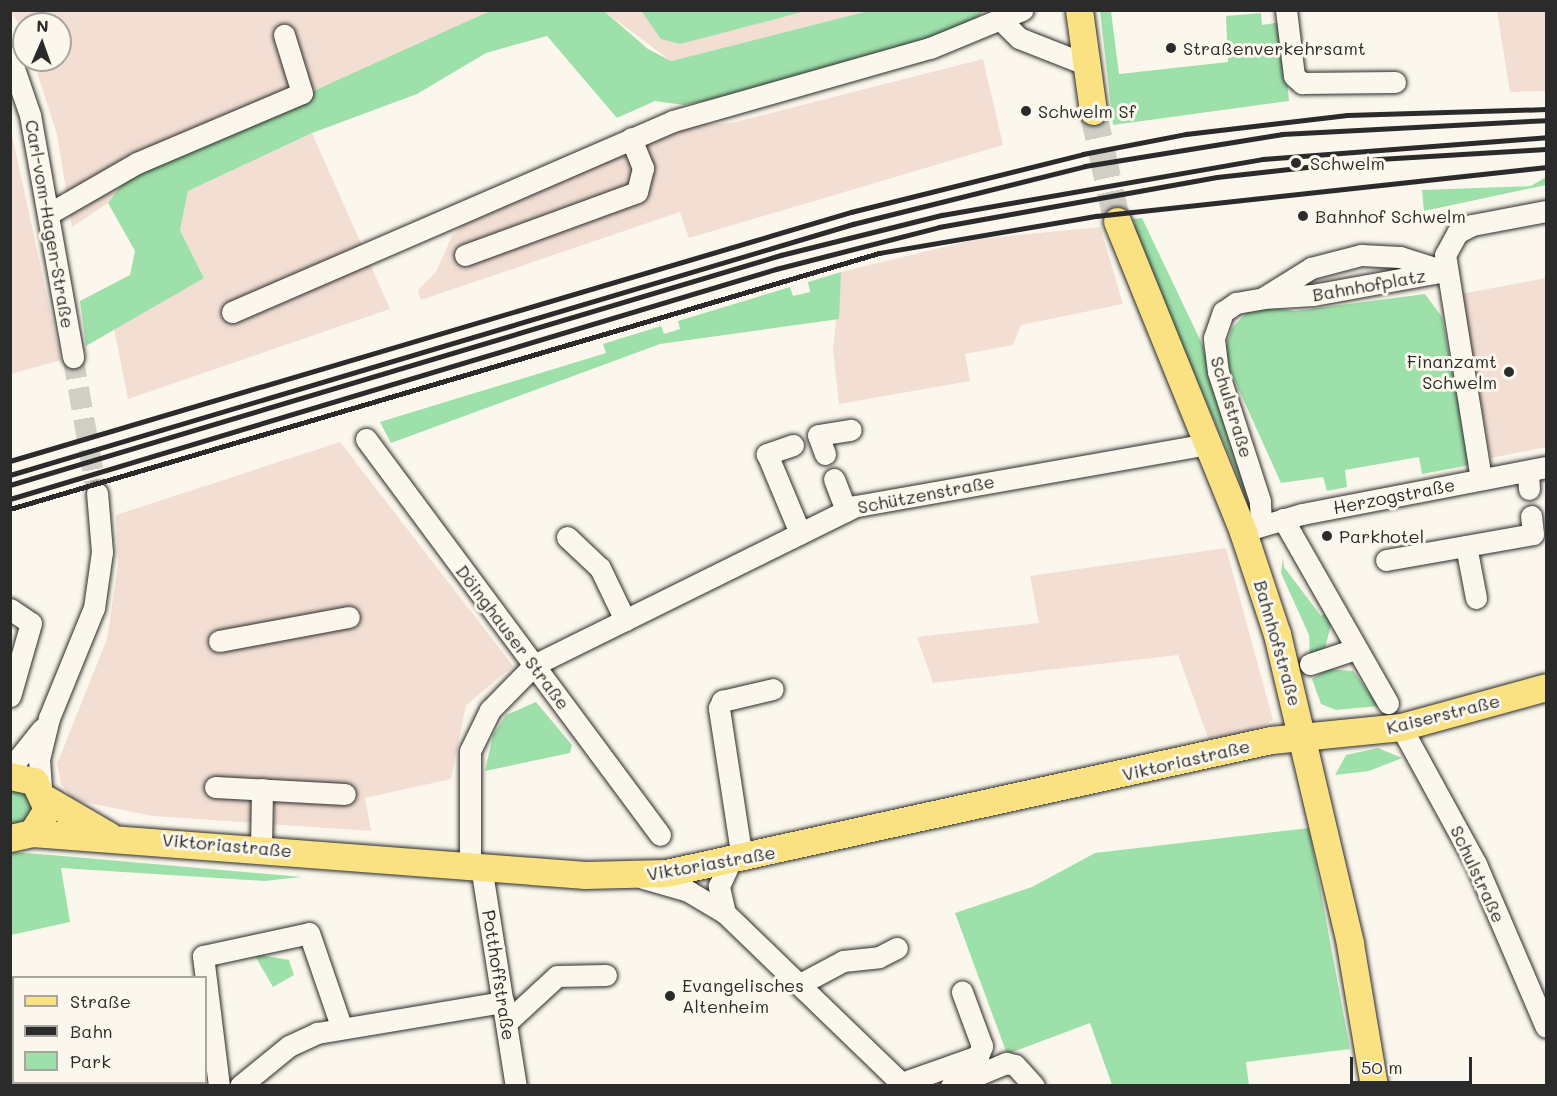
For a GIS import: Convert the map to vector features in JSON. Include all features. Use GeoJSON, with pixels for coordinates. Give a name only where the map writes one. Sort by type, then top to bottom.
{"type":"FeatureCollection","features":[{"type":"Feature","properties":{"kind":"main road"},"geometry":{"type":"LineString","coordinates":[[1079,10],[1093,111]]}},
{"type":"Feature","properties":{"kind":"main road","name":"Bahnhofstraße"},"geometry":{"type":"LineString","coordinates":[[1117,221],[1243,532],[1286,662],[1350,944],[1374,1086]]}},
{"type":"Feature","properties":{"kind":"main road","name":"Kaiserstraße"},"geometry":{"type":"LineString","coordinates":[[1303,737],[1401,727],[1546,687]]}},
{"type":"Feature","properties":{"kind":"main road","name":"Viktoriastraße"},"geometry":{"type":"LineString","coordinates":[[21,835],[108,835],[635,876],[736,860],[1303,737]]}},
{"type":"Feature","properties":{"kind":"main road","name":"Viktoriastraße"},"geometry":{"type":"LineString","coordinates":[[10,776],[25,777],[43,794],[108,835]]}},
{"type":"Feature","properties":{"kind":"main road"},"geometry":{"type":"LineString","coordinates":[[21,835],[45,818],[43,794]]}},
{"type":"Feature","properties":{"kind":"street"},"geometry":{"type":"LineString","coordinates":[[232,312],[632,138],[930,48],[1022,10]]}},
{"type":"Feature","properties":{"kind":"street"},"geometry":{"type":"LineString","coordinates":[[1286,10],[1294,76],[1302,83],[1395,82]]}},
{"type":"Feature","properties":{"kind":"street"},"geometry":{"type":"LineString","coordinates":[[1000,19],[1020,38],[1085,64]]}},
{"type":"Feature","properties":{"kind":"street"},"geometry":{"type":"LineString","coordinates":[[50,213],[137,163],[302,93],[284,35]]}},
{"type":"Feature","properties":{"kind":"street","name":"Carl-vom-Hagen-Straße"},"geometry":{"type":"LineString","coordinates":[[10,57],[30,116],[50,213],[73,357]]}},
{"type":"Feature","properties":{"kind":"street"},"geometry":{"type":"LineString","coordinates":[[465,255],[636,192],[644,168],[632,138]]}},
{"type":"Feature","properties":{"kind":"street"},"geometry":{"type":"LineString","coordinates":[[1263,298],[1311,268],[1360,255],[1400,257],[1445,271],[1448,243],[1457,233],[1546,211]]}},
{"type":"Feature","properties":{"kind":"street","name":"Bahnhofplatz"},"geometry":{"type":"LineString","coordinates":[[1263,298],[1313,295],[1445,271],[1480,479]]}},
{"type":"Feature","properties":{"kind":"street","name":"Schulstraße"},"geometry":{"type":"LineString","coordinates":[[1243,532],[1262,523],[1260,501],[1218,372],[1214,338],[1223,312],[1236,303],[1263,298]]}},
{"type":"Feature","properties":{"kind":"street"},"geometry":{"type":"LineString","coordinates":[[825,454],[818,435],[851,430]]}},
{"type":"Feature","properties":{"kind":"street","name":"Döinghauser Straße"},"geometry":{"type":"LineString","coordinates":[[366,439],[660,835]]}},
{"type":"Feature","properties":{"kind":"street","name":"Schützenstraße"},"geometry":{"type":"LineString","coordinates":[[534,665],[846,511],[1207,444]]}},
{"type":"Feature","properties":{"kind":"street"},"geometry":{"type":"LineString","coordinates":[[793,445],[767,454],[800,533]]}},
{"type":"Feature","properties":{"kind":"street","name":"Herzogstraße"},"geometry":{"type":"LineString","coordinates":[[1243,532],[1283,519],[1480,479],[1534,475]]}},
{"type":"Feature","properties":{"kind":"street"},"geometry":{"type":"LineString","coordinates":[[834,479],[846,511]]}},
{"type":"Feature","properties":{"kind":"street"},"geometry":{"type":"LineString","coordinates":[[43,794],[39,759],[50,718],[94,608],[102,552],[97,493]]}},
{"type":"Feature","properties":{"kind":"street"},"geometry":{"type":"LineString","coordinates":[[1386,560],[1533,534],[1531,516]]}},
{"type":"Feature","properties":{"kind":"street"},"geometry":{"type":"LineString","coordinates":[[1283,519],[1355,649],[1388,703]]}},
{"type":"Feature","properties":{"kind":"street"},"geometry":{"type":"LineString","coordinates":[[567,537],[600,568],[625,620]]}},
{"type":"Feature","properties":{"kind":"street"},"geometry":{"type":"LineString","coordinates":[[1466,546],[1476,598]]}},
{"type":"Feature","properties":{"kind":"street"},"geometry":{"type":"LineString","coordinates":[[10,609],[31,623],[10,696]]}},
{"type":"Feature","properties":{"kind":"street"},"geometry":{"type":"LineString","coordinates":[[219,641],[349,617]]}},
{"type":"Feature","properties":{"kind":"street"},"geometry":{"type":"LineString","coordinates":[[1310,664],[1355,649]]}},
{"type":"Feature","properties":{"kind":"street","name":"Potthoffstraße"},"geometry":{"type":"LineString","coordinates":[[516,1086],[503,1002],[476,865],[470,751],[490,710],[534,665]]}},
{"type":"Feature","properties":{"kind":"street"},"geometry":{"type":"LineString","coordinates":[[725,913],[719,886],[736,860],[719,708],[722,700],[773,689]]}},
{"type":"Feature","properties":{"kind":"street"},"geometry":{"type":"LineString","coordinates":[[10,769],[50,718]]}},
{"type":"Feature","properties":{"kind":"street","name":"Schulstraße"},"geometry":{"type":"LineString","coordinates":[[1401,727],[1476,864],[1546,1027]]}},
{"type":"Feature","properties":{"kind":"street"},"geometry":{"type":"LineString","coordinates":[[215,787],[345,794]]}},
{"type":"Feature","properties":{"kind":"street"},"geometry":{"type":"LineString","coordinates":[[261,848],[262,789]]}},
{"type":"Feature","properties":{"kind":"street"},"geometry":{"type":"LineString","coordinates":[[635,876],[688,891],[725,913],[903,1084],[978,1056],[982,1046],[962,992]]}},
{"type":"Feature","properties":{"kind":"street"},"geometry":{"type":"LineString","coordinates":[[205,976],[203,956],[309,933],[341,1026]]}},
{"type":"Feature","properties":{"kind":"street"},"geometry":{"type":"LineString","coordinates":[[800,984],[843,962],[879,957],[897,948]]}},
{"type":"Feature","properties":{"kind":"street"},"geometry":{"type":"LineString","coordinates":[[506,1023],[557,976],[606,975]]}},
{"type":"Feature","properties":{"kind":"street"},"geometry":{"type":"LineString","coordinates":[[207,988],[219,1086]]}},
{"type":"Feature","properties":{"kind":"street"},"geometry":{"type":"LineString","coordinates":[[240,1086],[289,1046],[341,1026],[503,1002]]}},
{"type":"Feature","properties":{"kind":"street"},"geometry":{"type":"LineString","coordinates":[[951,1086],[1006,1063],[1015,1065],[1034,1086]]}},
{"type":"Feature","properties":{"kind":"shaded area"},"geometry":{"type":"Polygon","coordinates":[[[11,11],[490,11],[120,187],[108,203],[72,227],[57,134],[37,72],[72,72],[72,12],[11,11]]]}},
{"type":"Feature","properties":{"kind":"shaded area"},"geometry":{"type":"Polygon","coordinates":[[[604,11],[868,11],[671,61],[604,11]]]}},
{"type":"Feature","properties":{"kind":"shaded area"},"geometry":{"type":"Polygon","coordinates":[[[1497,11],[1546,11],[1546,91],[1510,92],[1497,11]]]}},
{"type":"Feature","properties":{"kind":"shaded area"},"geometry":{"type":"Polygon","coordinates":[[[983,59],[1003,145],[689,238],[680,212],[421,300],[418,290],[436,272],[452,236],[466,222],[678,128],[736,122],[983,59]]]}},
{"type":"Feature","properties":{"kind":"shaded area"},"geometry":{"type":"Polygon","coordinates":[[[10,126],[61,360],[11,374],[10,374],[10,126]]]}},
{"type":"Feature","properties":{"kind":"shaded area"},"geometry":{"type":"Polygon","coordinates":[[[312,133],[390,309],[128,399],[114,329],[204,278],[180,230],[188,191],[312,133]]]}},
{"type":"Feature","properties":{"kind":"shaded area"},"geometry":{"type":"Polygon","coordinates":[[[1100,227],[1123,304],[1021,325],[1013,345],[965,354],[970,381],[839,404],[833,350],[841,272],[977,239],[1100,227]]]}},
{"type":"Feature","properties":{"kind":"shaded area"},"geometry":{"type":"Polygon","coordinates":[[[1546,278],[1546,447],[1491,458],[1461,294],[1546,278]]]}},
{"type":"Feature","properties":{"kind":"shaded area"},"geometry":{"type":"Polygon","coordinates":[[[340,442],[513,666],[466,705],[451,779],[365,798],[371,831],[153,816],[74,800],[61,784],[57,764],[107,639],[118,566],[116,515],[340,442]]]}},
{"type":"Feature","properties":{"kind":"shaded area"},"geometry":{"type":"Polygon","coordinates":[[[1226,548],[1273,720],[1257,729],[1209,740],[1178,655],[933,683],[917,637],[1039,623],[1030,576],[1226,548]]]}},
{"type":"Feature","properties":{"kind":"green space"},"geometry":{"type":"Polygon","coordinates":[[[490,11],[604,11],[648,49],[671,61],[868,11],[984,11],[968,27],[758,90],[684,105],[655,101],[617,118],[547,36],[486,53],[417,94],[312,133],[188,191],[180,230],[204,278],[86,346],[80,301],[130,275],[135,251],[108,203],[120,187],[146,167],[490,11]]]}},
{"type":"Feature","properties":{"kind":"green space"},"geometry":{"type":"Polygon","coordinates":[[[806,11],[680,44],[661,39],[642,12],[806,11]]]}},
{"type":"Feature","properties":{"kind":"green space"},"geometry":{"type":"Polygon","coordinates":[[[1100,11],[1111,11],[1119,74],[1228,62],[1226,16],[1261,13],[1262,25],[1282,22],[1289,101],[1113,125],[1100,11]]]}},
{"type":"Feature","properties":{"kind":"green space"},"geometry":{"type":"Polygon","coordinates":[[[1546,177],[1546,185],[1424,211],[1422,190],[1531,186],[1546,177]]]}},
{"type":"Feature","properties":{"kind":"green space"},"geometry":{"type":"Polygon","coordinates":[[[1142,218],[1203,346],[1249,486],[1247,497],[1138,242],[1133,219],[1142,218]]]}},
{"type":"Feature","properties":{"kind":"green space"},"geometry":{"type":"Polygon","coordinates":[[[841,272],[839,319],[660,344],[391,443],[380,422],[606,353],[603,344],[661,326],[664,334],[680,329],[678,321],[790,287],[793,296],[810,292],[808,282],[841,272]]]}},
{"type":"Feature","properties":{"kind":"green space"},"geometry":{"type":"Polygon","coordinates":[[[1425,294],[1442,317],[1470,465],[1422,474],[1419,457],[1345,470],[1347,487],[1327,491],[1323,477],[1281,483],[1229,368],[1226,347],[1232,328],[1248,311],[1262,306],[1295,311],[1425,294]]]}},
{"type":"Feature","properties":{"kind":"green space"},"geometry":{"type":"Polygon","coordinates":[[[1283,558],[1284,567],[1321,616],[1328,611],[1332,621],[1325,648],[1310,656],[1309,635],[1281,573],[1283,558]]]}},
{"type":"Feature","properties":{"kind":"green space"},"geometry":{"type":"Polygon","coordinates":[[[1328,669],[1353,671],[1379,706],[1336,710],[1321,704],[1312,679],[1328,669]]]}},
{"type":"Feature","properties":{"kind":"green space"},"geometry":{"type":"Polygon","coordinates":[[[536,702],[572,745],[570,753],[485,771],[493,735],[506,715],[536,702]]]}},
{"type":"Feature","properties":{"kind":"green space"},"geometry":{"type":"Polygon","coordinates":[[[1378,748],[1402,758],[1369,771],[1335,775],[1346,755],[1378,748]]]}},
{"type":"Feature","properties":{"kind":"green space"},"geometry":{"type":"Polygon","coordinates":[[[11,786],[21,786],[36,801],[31,823],[11,829],[11,786]]]}},
{"type":"Feature","properties":{"kind":"green space"},"geometry":{"type":"Polygon","coordinates":[[[1309,828],[1350,1049],[1246,1062],[1249,1086],[1112,1085],[1090,1023],[1007,1054],[955,913],[1032,887],[1095,853],[1309,828]]]}},
{"type":"Feature","properties":{"kind":"green space"},"geometry":{"type":"Polygon","coordinates":[[[11,852],[302,877],[264,881],[61,868],[70,922],[11,935],[11,852]]]}},
{"type":"Feature","properties":{"kind":"green space"},"geometry":{"type":"Polygon","coordinates":[[[254,954],[289,960],[294,975],[273,987],[254,954]]]}},
{"type":"Feature","properties":{"kind":"tunnel"},"geometry":{"type":"LineString","coordinates":[[1093,111],[1117,221]]}},
{"type":"Feature","properties":{"kind":"tunnel"},"geometry":{"type":"LineString","coordinates":[[73,357],[97,493]]}},
{"type":"Feature","properties":{"kind":"railway"},"geometry":{"type":"LineString","coordinates":[[10,461],[851,212],[1083,154],[1186,134],[1347,115],[1546,109]]}},
{"type":"Feature","properties":{"kind":"railway"},"geometry":{"type":"LineString","coordinates":[[10,475],[853,224],[1085,166],[1282,134],[1546,120]]}},
{"type":"Feature","properties":{"kind":"railway"},"geometry":{"type":"LineString","coordinates":[[10,485],[781,255],[942,215],[1263,159],[1546,137]]}},
{"type":"Feature","properties":{"kind":"railway"},"geometry":{"type":"LineString","coordinates":[[10,499],[776,269],[939,227],[1217,177],[1379,159],[1546,149]]}},
{"type":"Feature","properties":{"kind":"railway"},"geometry":{"type":"LineString","coordinates":[[10,509],[879,253],[1096,216],[1546,167]]}},
{"type":"Feature","properties":{"kind":"place","name":"Straßenverkehrsamt"},"geometry":{"type":"Point","coordinates":[1171,48]}},
{"type":"Feature","properties":{"kind":"place","name":"Schwelm Sf"},"geometry":{"type":"Point","coordinates":[1026,111]}},
{"type":"Feature","properties":{"kind":"place","name":"Schwelm"},"geometry":{"type":"Point","coordinates":[1296,163]}},
{"type":"Feature","properties":{"kind":"place","name":"Bahnhof Schwelm"},"geometry":{"type":"Point","coordinates":[1303,216]}},
{"type":"Feature","properties":{"kind":"place","name":"Finanzamt Schwelm"},"geometry":{"type":"Point","coordinates":[1509,372]}},
{"type":"Feature","properties":{"kind":"place","name":"Parkhotel"},"geometry":{"type":"Point","coordinates":[1327,536]}},
{"type":"Feature","properties":{"kind":"place","name":"Evangelisches Altenheim"},"geometry":{"type":"Point","coordinates":[670,996]}}]}
